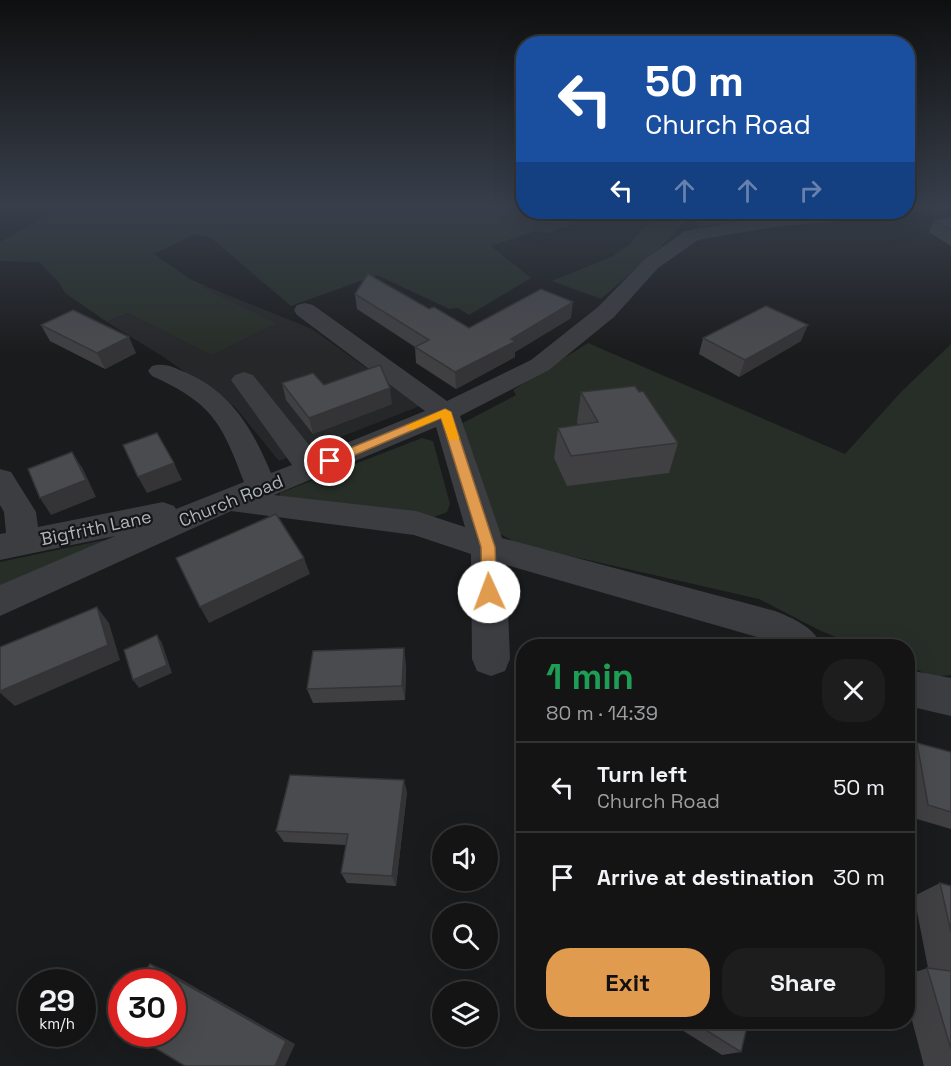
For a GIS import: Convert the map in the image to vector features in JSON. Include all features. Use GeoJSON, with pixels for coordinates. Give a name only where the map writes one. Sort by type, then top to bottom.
{"type":"FeatureCollection","features":[{"type":"Feature","properties":{"kind":"street","name":"Church Road"},"geometry":{"type":"LineString","coordinates":[[0,601],[227,500],[311,469],[445,412],[540,365],[606,312],[659,256]]}},
{"type":"Feature","properties":{"kind":"street"},"geometry":{"type":"LineString","coordinates":[[305,310],[445,412],[488,547],[491,659]]}},
{"type":"Feature","properties":{"kind":"street"},"geometry":{"type":"LineString","coordinates":[[160,371],[209,396],[232,421],[262,488]]}},
{"type":"Feature","properties":{"kind":"street"},"geometry":{"type":"LineString","coordinates":[[244,380],[311,469]]}},
{"type":"Feature","properties":{"kind":"street"},"geometry":{"type":"LineString","coordinates":[[0,479],[20,512],[12,545]]}},
{"type":"Feature","properties":{"kind":"street"},"geometry":{"type":"LineString","coordinates":[[227,500],[416,524],[789,637]]}},
{"type":"Feature","properties":{"kind":"street","name":"Bigfrith Lane"},"geometry":{"type":"LineString","coordinates":[[12,545],[227,500]]}},
{"type":"Feature","properties":{"kind":"street"},"geometry":{"type":"LineString","coordinates":[[915,689],[951,697]]}},
{"type":"Feature","properties":{"kind":"shaded area"},"geometry":{"type":"Polygon","coordinates":[[[0,256],[157,256],[190,279],[208,287],[199,286],[276,323],[212,355],[128,313],[107,322],[65,293],[58,281],[39,262],[0,261],[0,256]]]}},
{"type":"Feature","properties":{"kind":"shaded area"},"geometry":{"type":"Polygon","coordinates":[[[232,256],[503,256],[531,278],[469,315],[458,308],[449,309],[377,275],[291,306],[232,256]]]}},
{"type":"Feature","properties":{"kind":"shaded area"},"geometry":{"type":"Polygon","coordinates":[[[651,256],[601,299],[552,281],[611,257],[651,256]]]}},
{"type":"Feature","properties":{"kind":"shaded area"},"geometry":{"type":"Polygon","coordinates":[[[196,285],[208,287],[312,329],[420,406],[279,461],[235,407],[165,358],[107,322],[196,285]]]}},
{"type":"Feature","properties":{"kind":"shaded area"},"geometry":{"type":"Polygon","coordinates":[[[588,343],[845,454],[901,392],[951,344],[951,675],[933,677],[915,669],[915,639],[841,639],[759,599],[518,544],[488,527],[459,425],[516,395],[513,390],[588,343]]]}},
{"type":"Feature","properties":{"kind":"shaded area"},"geometry":{"type":"Polygon","coordinates":[[[422,438],[433,441],[450,504],[447,512],[434,517],[280,501],[280,493],[422,438]]]}},
{"type":"Feature","properties":{"kind":"shaded area"},"geometry":{"type":"Polygon","coordinates":[[[104,540],[106,545],[0,588],[0,562],[104,540]]]}},
{"type":"Feature","properties":{"kind":"building"},"geometry":{"type":"Polygon","coordinates":[[[368,274],[429,309],[434,307],[469,328],[541,289],[573,302],[511,339],[516,341],[455,372],[415,347],[429,340],[355,294],[368,274]]]}},
{"type":"Feature","properties":{"kind":"building"},"geometry":{"type":"Polygon","coordinates":[[[766,306],[808,325],[745,360],[703,338],[766,306]]]}},
{"type":"Feature","properties":{"kind":"building"},"geometry":{"type":"Polygon","coordinates":[[[73,310],[129,337],[97,353],[41,325],[73,310]]]}},
{"type":"Feature","properties":{"kind":"building"},"geometry":{"type":"Polygon","coordinates":[[[380,365],[390,388],[309,418],[282,383],[313,373],[324,385],[380,365]]]}},
{"type":"Feature","properties":{"kind":"building"},"geometry":{"type":"Polygon","coordinates":[[[635,386],[639,392],[643,391],[678,443],[571,456],[558,428],[598,422],[581,392],[635,386]]]}},
{"type":"Feature","properties":{"kind":"building"},"geometry":{"type":"Polygon","coordinates":[[[157,433],[174,463],[138,477],[123,445],[157,433]]]}},
{"type":"Feature","properties":{"kind":"building"},"geometry":{"type":"Polygon","coordinates":[[[72,452],[86,480],[40,498],[28,469],[72,452]]]}},
{"type":"Feature","properties":{"kind":"building"},"geometry":{"type":"Polygon","coordinates":[[[276,514],[304,558],[200,607],[176,558],[276,514]]]}},
{"type":"Feature","properties":{"kind":"building"},"geometry":{"type":"Polygon","coordinates":[[[97,607],[108,645],[0,691],[0,647],[97,607]]]}},
{"type":"Feature","properties":{"kind":"building"},"geometry":{"type":"Polygon","coordinates":[[[157,635],[167,665],[133,680],[124,650],[157,635]]]}},
{"type":"Feature","properties":{"kind":"building"},"geometry":{"type":"Polygon","coordinates":[[[404,648],[402,686],[307,689],[313,651],[404,648]]]}},
{"type":"Feature","properties":{"kind":"building"},"geometry":{"type":"Polygon","coordinates":[[[917,743],[951,752],[951,812],[928,805],[917,743]]]}},
{"type":"Feature","properties":{"kind":"building"},"geometry":{"type":"Polygon","coordinates":[[[290,775],[404,780],[392,876],[341,873],[348,834],[276,831],[290,775]]]}},
{"type":"Feature","properties":{"kind":"building"},"geometry":{"type":"Polygon","coordinates":[[[940,883],[951,886],[951,932],[940,883]]]}},
{"type":"Feature","properties":{"kind":"building"},"geometry":{"type":"Polygon","coordinates":[[[150,964],[159,969],[147,969],[150,964]]]}},
{"type":"Feature","properties":{"kind":"building"},"geometry":{"type":"Polygon","coordinates":[[[927,968],[951,971],[951,1049],[927,968]]]}},
{"type":"Feature","properties":{"kind":"building"},"geometry":{"type":"Polygon","coordinates":[[[186,984],[286,1041],[275,1066],[185,1066],[154,1047],[186,1047],[186,984]]]}},
{"type":"Feature","properties":{"kind":"building"},"geometry":{"type":"Polygon","coordinates":[[[704,1029],[746,1029],[741,1052],[704,1029]]]}},
{"type":"Feature","properties":{"kind":"slow traffic"},"geometry":{"type":"LineString","coordinates":[[412,426],[445,412],[453,438]]}},
{"type":"Feature","properties":{"kind":"route"},"geometry":{"type":"LineString","coordinates":[[330,461],[445,412],[488,547],[489,592]]}}]}
